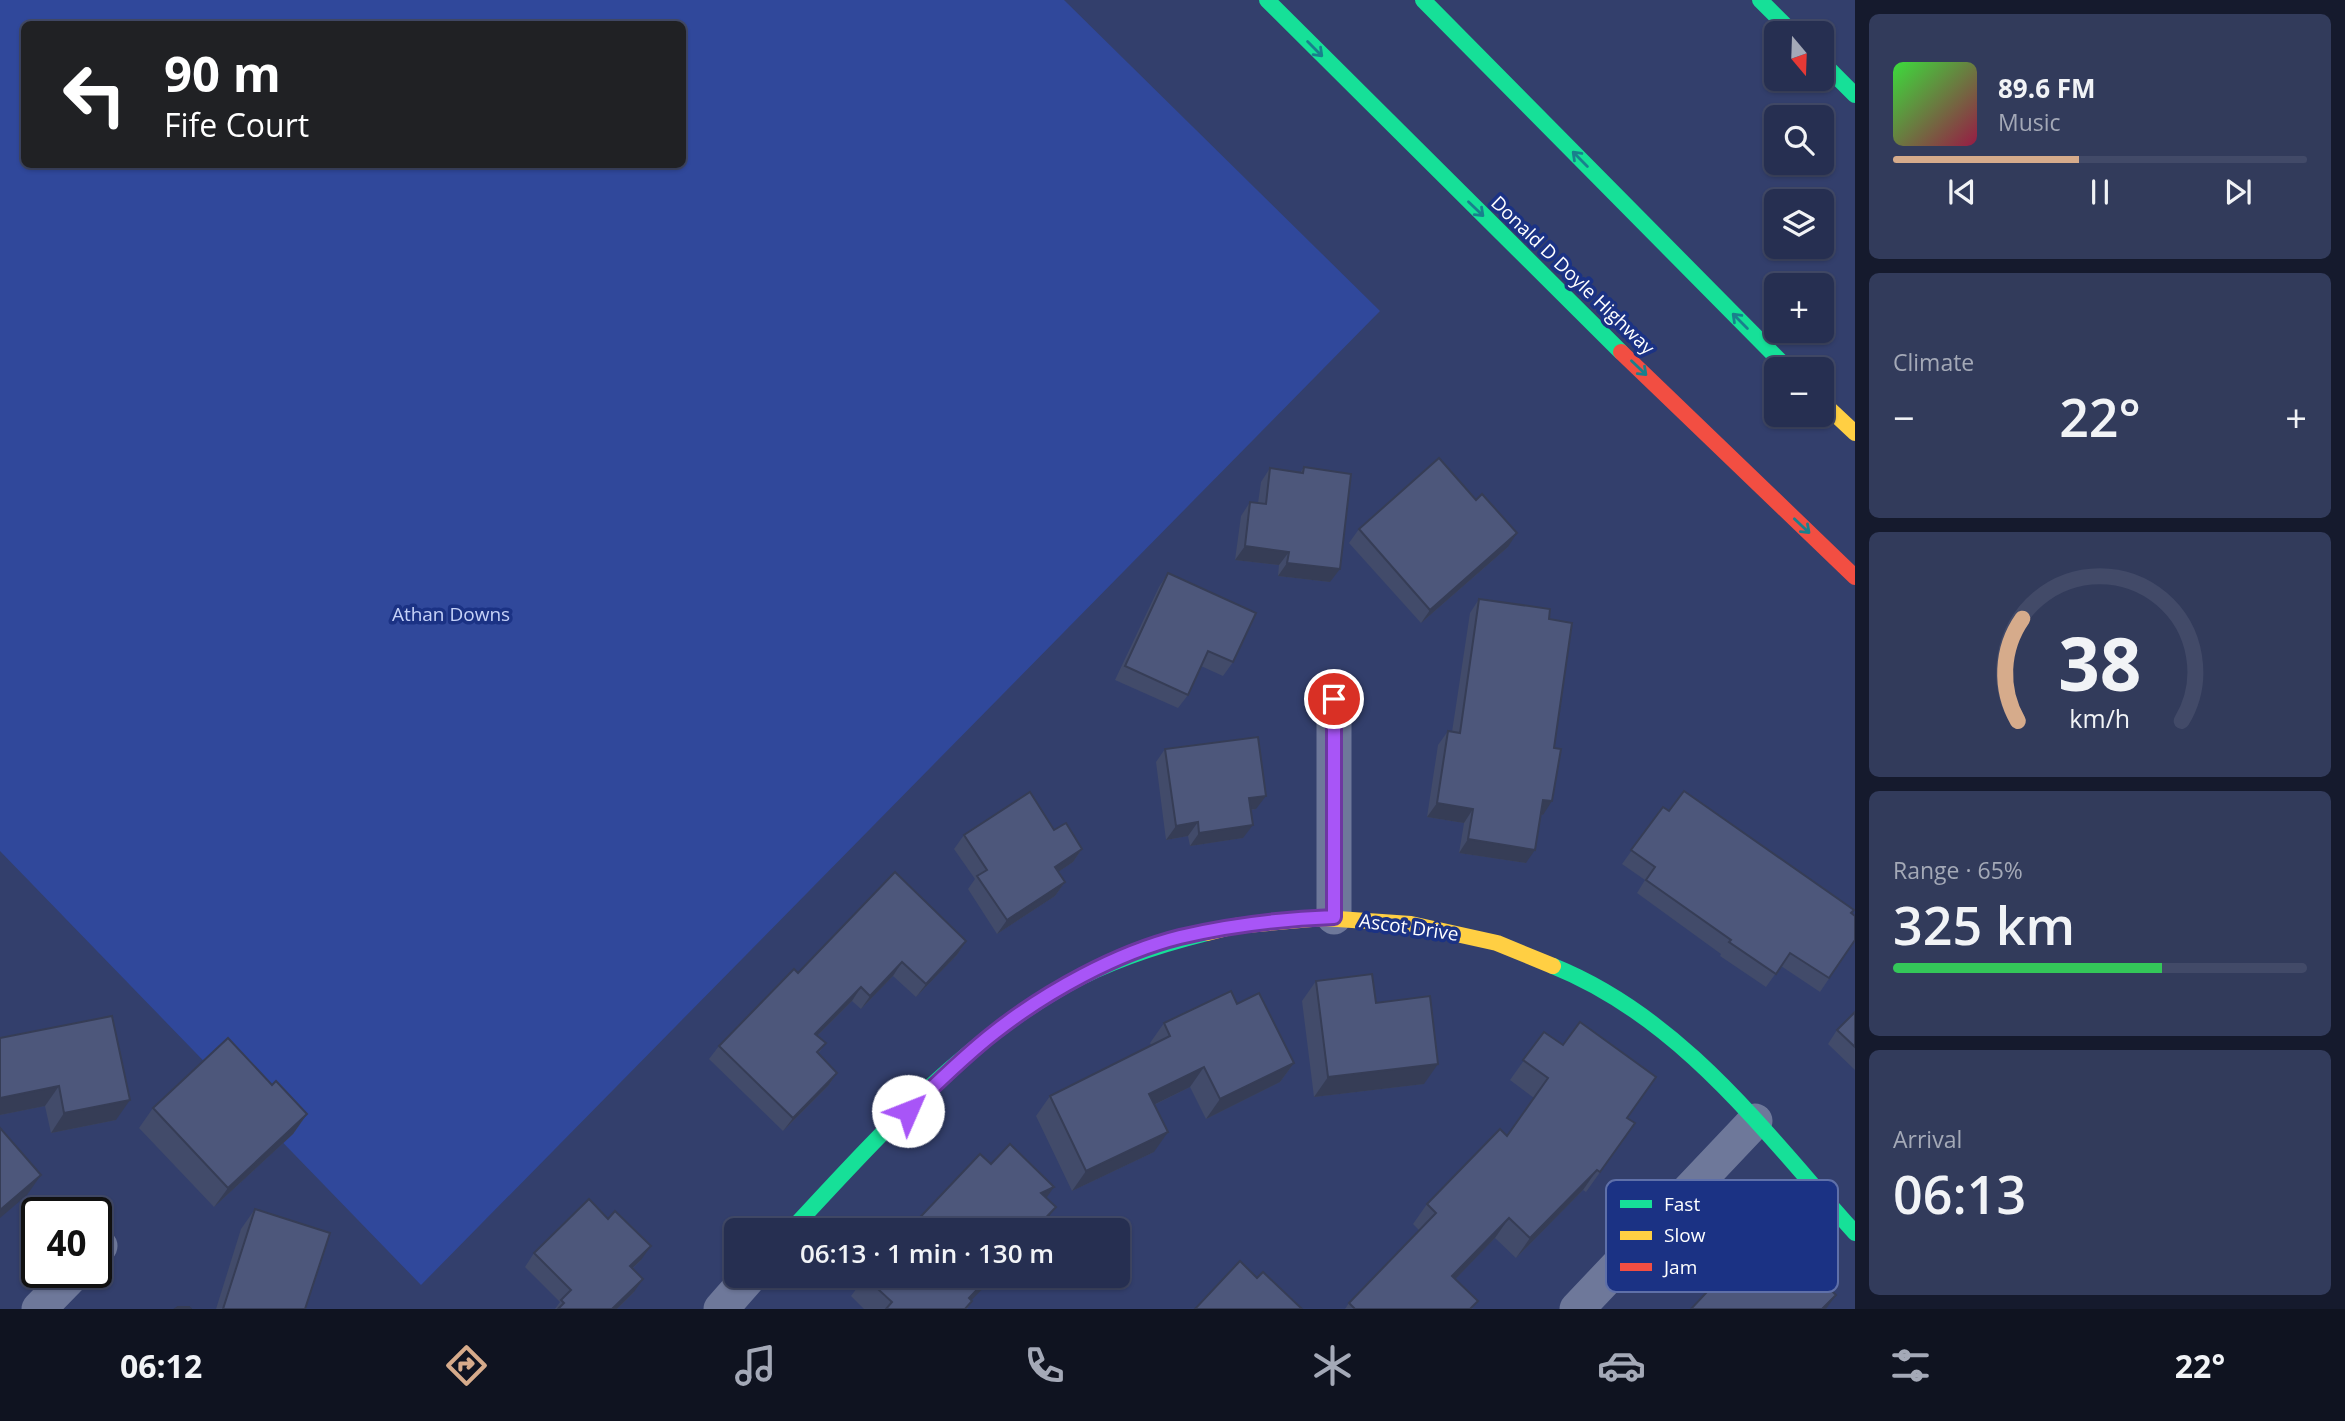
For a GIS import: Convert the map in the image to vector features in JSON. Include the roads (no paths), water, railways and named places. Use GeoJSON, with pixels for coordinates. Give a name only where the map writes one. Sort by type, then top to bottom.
{"type":"FeatureCollection","features":[{"type":"Feature","properties":{"kind":"main road","name":"Donald D Doyle Highway"},"geometry":{"type":"LineString","coordinates":[[1267,0],[1436,170],[1727,455],[1855,576]]}},
{"type":"Feature","properties":{"kind":"main road"},"geometry":{"type":"LineString","coordinates":[[1423,0],[1776,357]]}},
{"type":"Feature","properties":{"kind":"main road"},"geometry":{"type":"LineString","coordinates":[[1760,0],[1781,21]]}},
{"type":"Feature","properties":{"kind":"main road"},"geometry":{"type":"LineString","coordinates":[[1834,74],[1855,95]]}},
{"type":"Feature","properties":{"kind":"main road"},"geometry":{"type":"LineString","coordinates":[[1834,413],[1855,433]]}},
{"type":"Feature","properties":{"kind":"main road","name":"Ascot Drive"},"geometry":{"type":"LineString","coordinates":[[803,1218],[940,1080],[994,1032],[1079,978],[1136,951],[1178,938],[1283,920],[1334,917],[1385,919],[1484,939],[1527,953],[1614,996],[1653,1023],[1699,1061],[1808,1180]]}},
{"type":"Feature","properties":{"kind":"main road","name":"Ascot Drive"},"geometry":{"type":"LineString","coordinates":[[1838,1214],[1855,1233]]}},
{"type":"Feature","properties":{"kind":"street"},"geometry":{"type":"LineString","coordinates":[[1334,699],[1334,917]]}},
{"type":"Feature","properties":{"kind":"street"},"geometry":{"type":"LineString","coordinates":[[1699,1180],[1755,1121]]}},
{"type":"Feature","properties":{"kind":"street"},"geometry":{"type":"LineString","coordinates":[[1577,1309],[1606,1278]]}},
{"type":"Feature","properties":{"kind":"street"},"geometry":{"type":"LineString","coordinates":[[39,1309],[59,1288]]}},
{"type":"Feature","properties":{"kind":"street"},"geometry":{"type":"LineString","coordinates":[[721,1309],[739,1288]]}},
{"type":"Feature","properties":{"kind":"park label","name":"Athan Downs"},"geometry":{"type":"Point","coordinates":[451,614]}}]}
